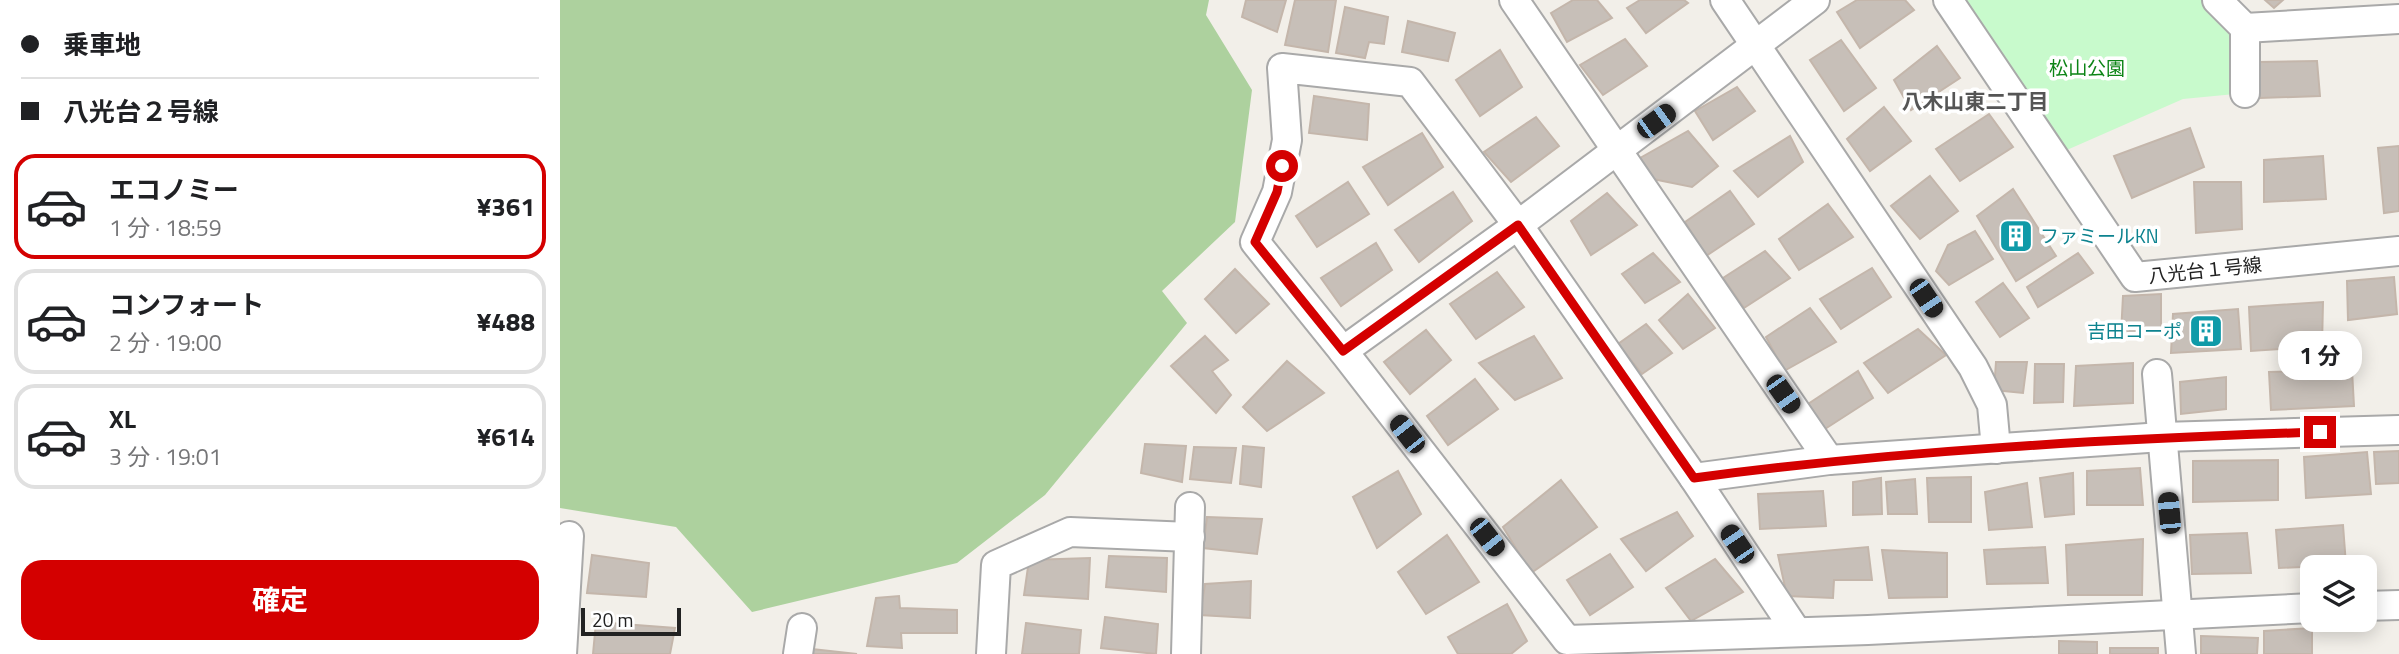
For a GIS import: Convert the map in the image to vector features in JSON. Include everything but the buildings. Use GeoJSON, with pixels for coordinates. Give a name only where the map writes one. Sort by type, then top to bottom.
{"type":"FeatureCollection","features":[{"type":"Feature","properties":{"kind":"street"},"geometry":{"type":"LineString","coordinates":[[1514,0],[1829,460]]}},
{"type":"Feature","properties":{"kind":"street"},"geometry":{"type":"LineString","coordinates":[[1725,0],[1973,367],[1992,405],[1996,449]]}},
{"type":"Feature","properties":{"kind":"street"},"geometry":{"type":"LineString","coordinates":[[1343,351],[1518,225],[1815,0]]}},
{"type":"Feature","properties":{"kind":"street","name":"八光台１号線"},"geometry":{"type":"LineString","coordinates":[[1948,0],[2135,277],[2399,250]]}},
{"type":"Feature","properties":{"kind":"street"},"geometry":{"type":"LineString","coordinates":[[2217,0],[2245,29],[2245,93]]}},
{"type":"Feature","properties":{"kind":"street"},"geometry":{"type":"LineString","coordinates":[[2245,29],[2399,19]]}},
{"type":"Feature","properties":{"kind":"street"},"geometry":{"type":"LineString","coordinates":[[1796,632],[1694,478],[1518,225],[1410,82],[1282,68],[1287,139],[1277,192],[1255,242],[1567,640],[1796,632],[1868,642],[2178,614],[2300,609]]}},
{"type":"Feature","properties":{"kind":"street"},"geometry":{"type":"LineString","coordinates":[[2157,374],[2181,654]]}},
{"type":"Feature","properties":{"kind":"street"},"geometry":{"type":"LineString","coordinates":[[1694,478],[1829,460],[2162,437],[2399,430]]}},
{"type":"Feature","properties":{"kind":"street"},"geometry":{"type":"LineString","coordinates":[[1186,654],[1191,507]]}},
{"type":"Feature","properties":{"kind":"street"},"geometry":{"type":"LineString","coordinates":[[991,654],[996,565],[1070,531],[1190,537]]}},
{"type":"Feature","properties":{"kind":"street"},"geometry":{"type":"LineString","coordinates":[[562,654],[569,536]]}},
{"type":"Feature","properties":{"kind":"street"},"geometry":{"type":"LineString","coordinates":[[2377,606],[2399,605]]}},
{"type":"Feature","properties":{"kind":"green space"},"geometry":{"type":"Polygon","coordinates":[[[560,0],[1209,0],[1206,15],[1252,90],[1235,222],[1162,291],[1187,323],[1045,495],[957,563],[752,612],[676,527],[560,508],[560,0]]]}},
{"type":"Feature","properties":{"kind":"green space","name":"松山公園"},"geometry":{"type":"Polygon","coordinates":[[[1957,0],[2207,0],[2235,28],[2235,94],[2183,99],[2060,153],[1957,0]]]}},
{"type":"Feature","properties":{"kind":"place","name":"ファミールKN"},"geometry":{"type":"Point","coordinates":[2016,236]}},
{"type":"Feature","properties":{"kind":"place","name":"吉田コーポ"},"geometry":{"type":"Point","coordinates":[2206,331]}},
{"type":"Feature","properties":{"kind":"district","name":"八木山東二丁目"},"geometry":{"type":"Point","coordinates":[1975,102]}},
{"type":"Feature","properties":{"kind":"route"},"geometry":{"type":"LineString","coordinates":[[1282,166],[1277,192],[1255,242],[1343,351],[1518,225],[1694,478],[1829,460],[2162,437],[2320,432]]}}]}
